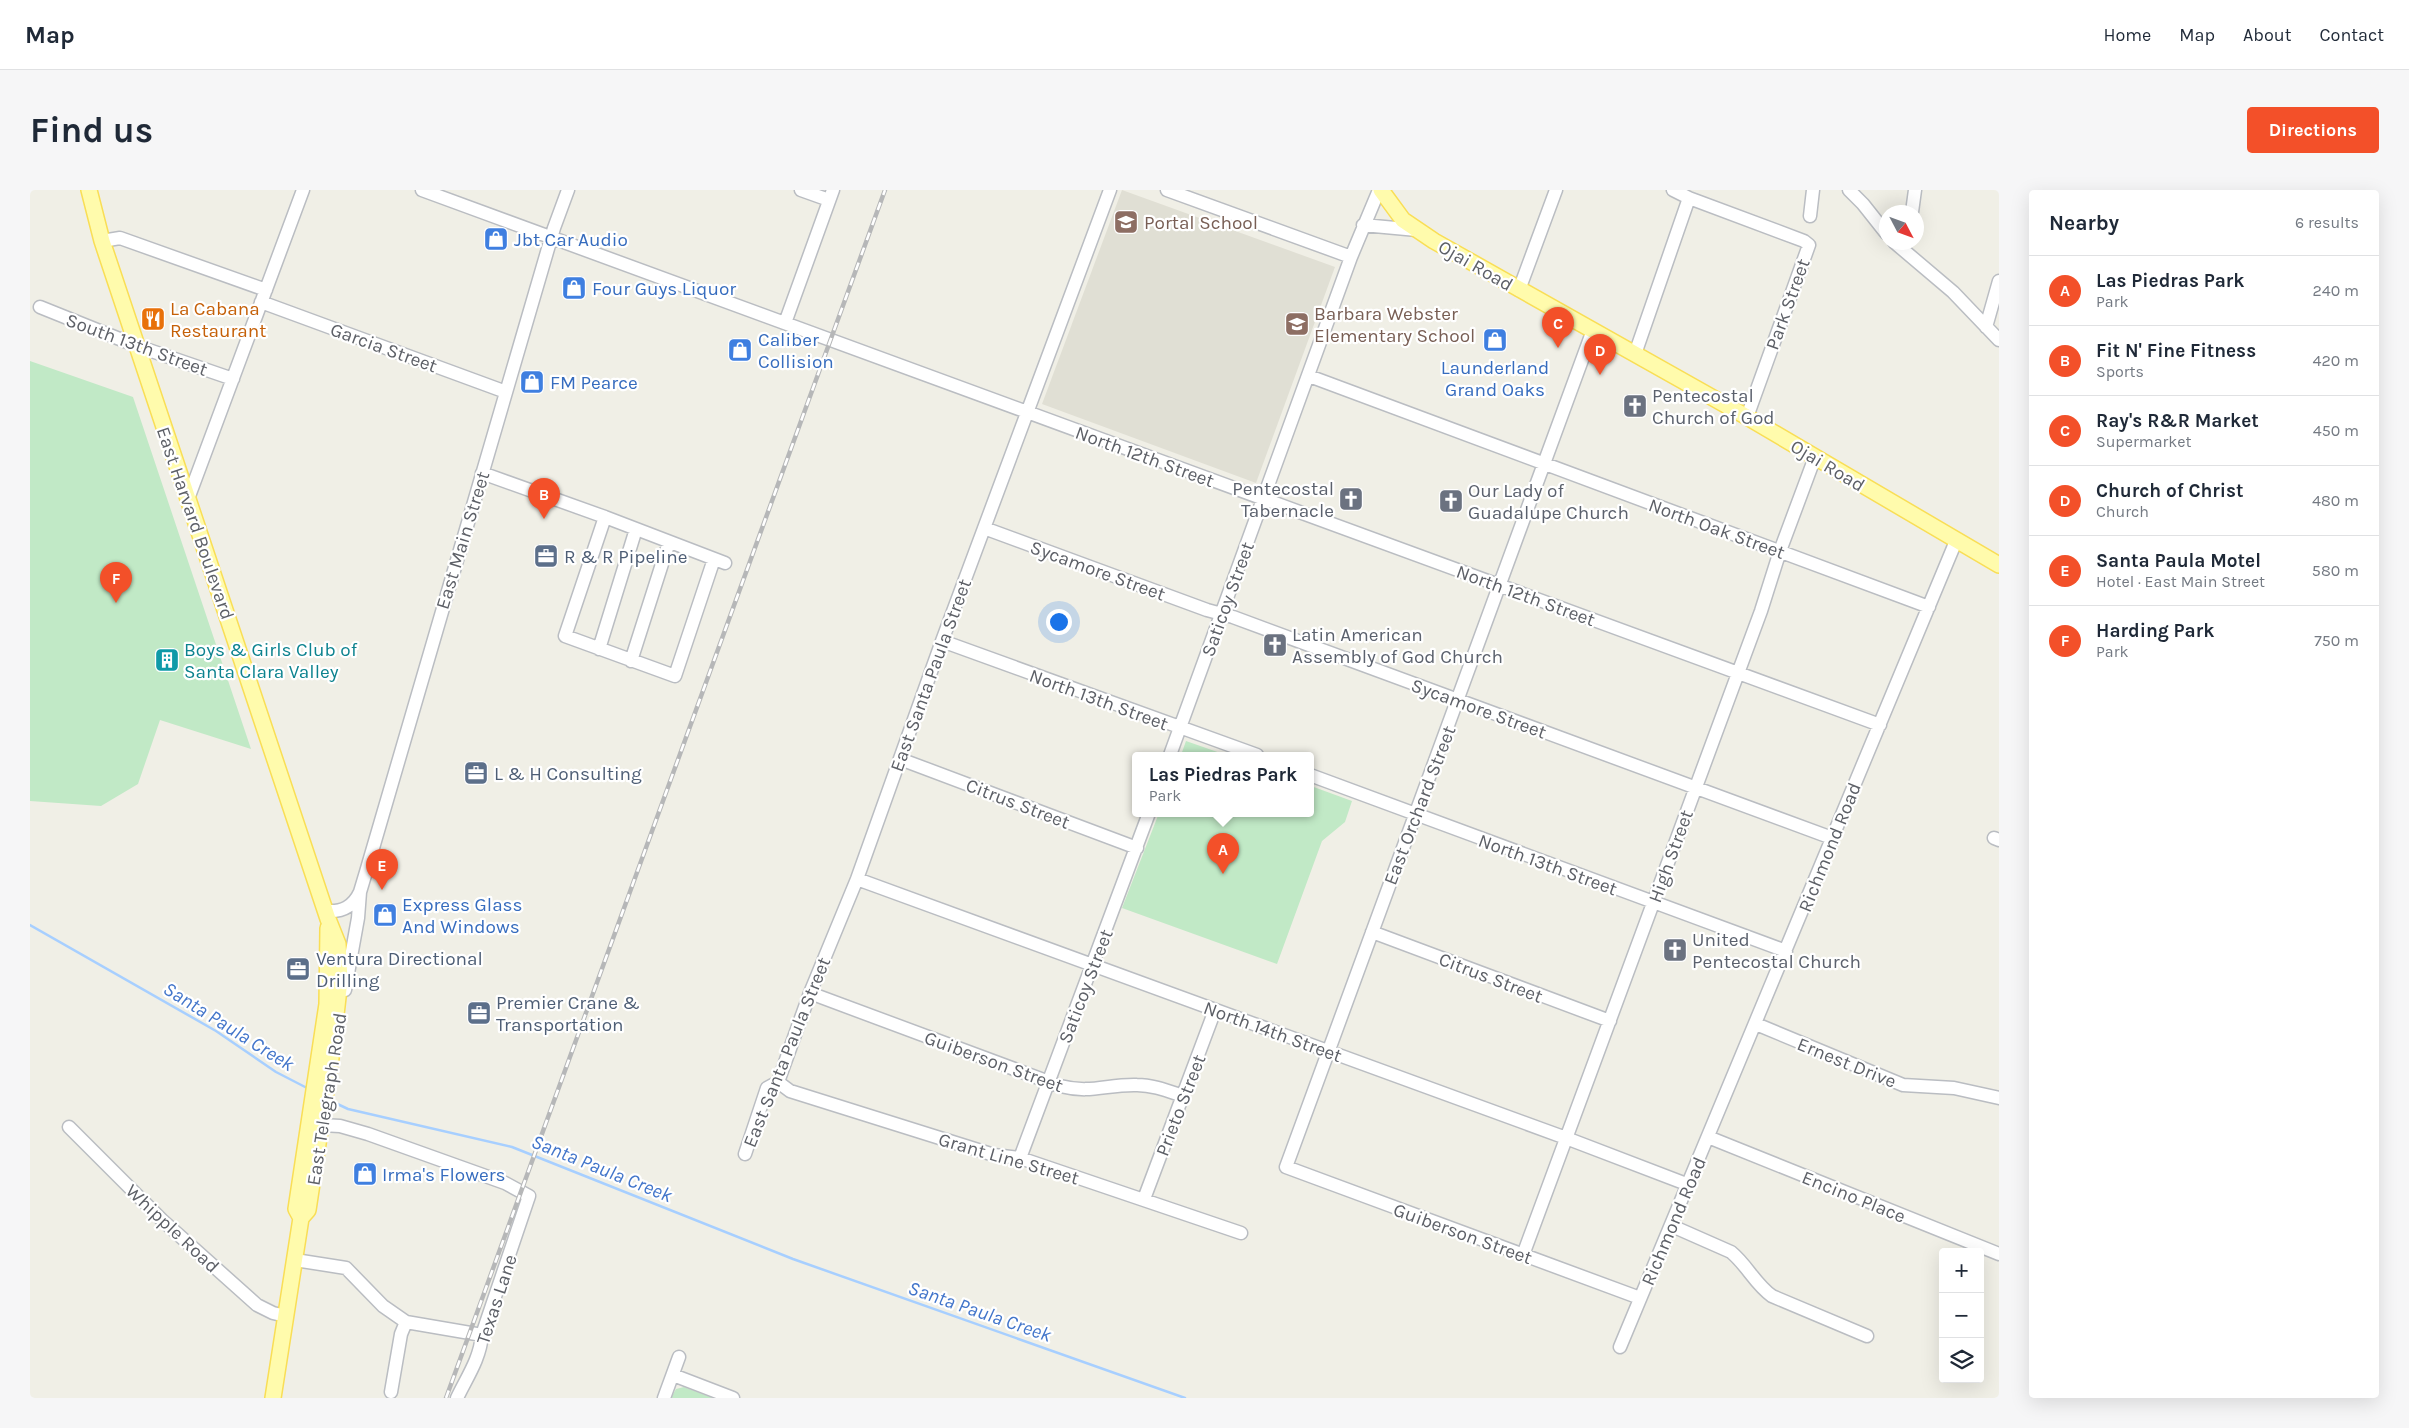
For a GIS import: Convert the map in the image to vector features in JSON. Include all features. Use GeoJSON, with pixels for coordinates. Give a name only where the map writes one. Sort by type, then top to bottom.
{"type":"FeatureCollection","features":[{"type":"Feature","properties":{"kind":"main road","name":"East Harvard Boulevard"},"geometry":{"type":"LineString","coordinates":[[89,190],[102,241],[338,944],[340,972],[326,1058]]}},
{"type":"Feature","properties":{"kind":"main road","name":"Ojai Road"},"geometry":{"type":"LineString","coordinates":[[1380,190],[1403,220],[1417,230],[1519,290],[1594,330],[1747,417],[1999,565]]}},
{"type":"Feature","properties":{"kind":"main road","name":"East Telegraph Road"},"geometry":{"type":"LineString","coordinates":[[273,1398],[301,1218],[308,1210],[326,1058]]}},
{"type":"Feature","properties":{"kind":"street"},"geometry":{"type":"LineString","coordinates":[[188,498],[302,190]]}},
{"type":"Feature","properties":{"kind":"street","name":"North 12th Street"},"geometry":{"type":"LineString","coordinates":[[422,190],[1880,725]]}},
{"type":"Feature","properties":{"kind":"street","name":"East Main Street"},"geometry":{"type":"LineString","coordinates":[[351,948],[360,892],[506,392],[568,190]]}},
{"type":"Feature","properties":{"kind":"street"},"geometry":{"type":"LineString","coordinates":[[785,323],[831,195],[801,190]]}},
{"type":"Feature","properties":{"kind":"street","name":"East Santa Paula Street"},"geometry":{"type":"LineString","coordinates":[[745,1154],[767,1088],[778,1082],[810,993],[857,879],[942,641],[1110,190]]}},
{"type":"Feature","properties":{"kind":"street"},"geometry":{"type":"LineString","coordinates":[[1167,190],[1351,257]]}},
{"type":"Feature","properties":{"kind":"street","name":"Saticoy Street"},"geometry":{"type":"LineString","coordinates":[[1171,752],[1351,257],[1363,225],[1380,190]]}},
{"type":"Feature","properties":{"kind":"street"},"geometry":{"type":"LineString","coordinates":[[1519,290],[1556,190]]}},
{"type":"Feature","properties":{"kind":"street","name":"Park Street"},"geometry":{"type":"LineString","coordinates":[[1673,190],[1804,241],[1809,245],[1747,417]]}},
{"type":"Feature","properties":{"kind":"street"},"geometry":{"type":"LineString","coordinates":[[1810,216],[1813,190]]}},
{"type":"Feature","properties":{"kind":"street"},"geometry":{"type":"LineString","coordinates":[[1850,190],[1879,224]]}},
{"type":"Feature","properties":{"kind":"street"},"geometry":{"type":"LineString","coordinates":[[1913,205],[1915,190]]}},
{"type":"Feature","properties":{"kind":"street"},"geometry":{"type":"LineString","coordinates":[[1635,354],[1690,198]]}},
{"type":"Feature","properties":{"kind":"street"},"geometry":{"type":"LineString","coordinates":[[1363,225],[1417,230]]}},
{"type":"Feature","properties":{"kind":"street","name":"Garcia Street"},"geometry":{"type":"LineString","coordinates":[[102,241],[120,238],[506,392]]}},
{"type":"Feature","properties":{"kind":"street"},"geometry":{"type":"LineString","coordinates":[[1907,250],[1953,292],[1999,340]]}},
{"type":"Feature","properties":{"kind":"street"},"geometry":{"type":"LineString","coordinates":[[1986,327],[1999,281]]}},
{"type":"Feature","properties":{"kind":"street","name":"South 13th Street"},"geometry":{"type":"LineString","coordinates":[[40,307],[137,346],[233,379]]}},
{"type":"Feature","properties":{"kind":"street","name":"East Orchard Street"},"geometry":{"type":"LineString","coordinates":[[1286,1167],[1594,330]]}},
{"type":"Feature","properties":{"kind":"street","name":"North Oak Street"},"geometry":{"type":"LineString","coordinates":[[1309,376],[1929,607]]}},
{"type":"Feature","properties":{"kind":"street","name":"High Street"},"geometry":{"type":"LineString","coordinates":[[1523,1255],[1761,611],[1780,551],[1815,457]]}},
{"type":"Feature","properties":{"kind":"street"},"geometry":{"type":"LineString","coordinates":[[482,473],[605,517],[719,561],[675,676],[565,636],[605,517]]}},
{"type":"Feature","properties":{"kind":"street","name":"Sycamore Street"},"geometry":{"type":"LineString","coordinates":[[984,528],[1832,838]]}},
{"type":"Feature","properties":{"kind":"street"},"geometry":{"type":"LineString","coordinates":[[599,649],[636,529]]}},
{"type":"Feature","properties":{"kind":"street","name":"Richmond Road"},"geometry":{"type":"LineString","coordinates":[[1620,1347],[1956,541]]}},
{"type":"Feature","properties":{"kind":"street"},"geometry":{"type":"LineString","coordinates":[[631,661],[669,542]]}},
{"type":"Feature","properties":{"kind":"street","name":"North 13th Street"},"geometry":{"type":"LineString","coordinates":[[942,641],[1248,752]]}},
{"type":"Feature","properties":{"kind":"street","name":"Citrus Street"},"geometry":{"type":"LineString","coordinates":[[900,759],[1136,848]]}},
{"type":"Feature","properties":{"kind":"street","name":"North 13th Street"},"geometry":{"type":"LineString","coordinates":[[1314,777],[1786,951]]}},
{"type":"Feature","properties":{"kind":"street","name":"Saticoy Street"},"geometry":{"type":"LineString","coordinates":[[1020,1158],[1148,817]]}},
{"type":"Feature","properties":{"kind":"street","name":"North 14th Street"},"geometry":{"type":"LineString","coordinates":[[857,879],[1566,1138],[1689,1185]]}},
{"type":"Feature","properties":{"kind":"street","name":"East Main Street"},"geometry":{"type":"LineString","coordinates":[[327,915],[345,909],[354,902],[360,892]]}},
{"type":"Feature","properties":{"kind":"street","name":"Citrus Street"},"geometry":{"type":"LineString","coordinates":[[1372,932],[1610,1022]]}},
{"type":"Feature","properties":{"kind":"street","name":"East Telegraph Road"},"geometry":{"type":"LineString","coordinates":[[326,1058],[351,948]]}},
{"type":"Feature","properties":{"kind":"street","name":"Guiberson Street"},"geometry":{"type":"LineString","coordinates":[[810,993],[1048,1081],[1078,1090],[1139,1085],[1164,1089],[1183,1096]]}},
{"type":"Feature","properties":{"kind":"street","name":"Prieto Street"},"geometry":{"type":"LineString","coordinates":[[1144,1199],[1215,1010]]}},
{"type":"Feature","properties":{"kind":"street","name":"Ernest Drive"},"geometry":{"type":"LineString","coordinates":[[1756,1024],[1902,1085],[1954,1088],[1999,1098]]}},
{"type":"Feature","properties":{"kind":"street","name":"Grant Line Street"},"geometry":{"type":"LineString","coordinates":[[778,1082],[790,1091],[994,1156],[1020,1158],[1241,1233]]}},
{"type":"Feature","properties":{"kind":"street","name":"Texas Lane"},"geometry":{"type":"LineString","coordinates":[[318,1118],[505,1183],[529,1196],[482,1335],[481,1348],[470,1376],[457,1398]]}},
{"type":"Feature","properties":{"kind":"street","name":"Whipple Road"},"geometry":{"type":"LineString","coordinates":[[68,1127],[162,1220],[258,1305],[272,1313],[286,1316]]}},
{"type":"Feature","properties":{"kind":"street","name":"Encino Place"},"geometry":{"type":"LineString","coordinates":[[1708,1138],[1999,1254]]}},
{"type":"Feature","properties":{"kind":"street","name":"Guiberson Street"},"geometry":{"type":"LineString","coordinates":[[1286,1167],[1640,1298]]}},
{"type":"Feature","properties":{"kind":"street"},"geometry":{"type":"LineString","coordinates":[[1672,1226],[1731,1252],[1738,1257],[1760,1287],[1772,1296],[1867,1336]]}},
{"type":"Feature","properties":{"kind":"street"},"geometry":{"type":"LineString","coordinates":[[294,1260],[346,1268],[383,1306],[406,1322],[482,1335]]}},
{"type":"Feature","properties":{"kind":"street"},"geometry":{"type":"LineString","coordinates":[[391,1392],[401,1334],[406,1322]]}},
{"type":"Feature","properties":{"kind":"street"},"geometry":{"type":"LineString","coordinates":[[664,1398],[679,1357]]}},
{"type":"Feature","properties":{"kind":"street"},"geometry":{"type":"LineString","coordinates":[[673,1375],[733,1398]]}},
{"type":"Feature","properties":{"kind":"shaded area"},"geometry":{"type":"Polygon","coordinates":[[[1122,190],[1335,267],[1256,483],[1042,404],[1122,190]]]}},
{"type":"Feature","properties":{"kind":"green space"},"geometry":{"type":"Polygon","coordinates":[[[30,361],[133,397],[251,749],[160,720],[138,784],[101,806],[30,801],[30,361]]]}},
{"type":"Feature","properties":{"kind":"green space"},"geometry":{"type":"Polygon","coordinates":[[[1186,741],[1217,752],[1182,752],[1186,741]]]}},
{"type":"Feature","properties":{"kind":"green space"},"geometry":{"type":"Polygon","coordinates":[[[1314,787],[1352,801],[1345,822],[1322,841],[1277,964],[1122,908],[1157,817],[1314,817],[1314,787]]]}},
{"type":"Feature","properties":{"kind":"green space"},"geometry":{"type":"Polygon","coordinates":[[[684,1387],[713,1398],[671,1398],[676,1389],[684,1387]]]}},
{"type":"Feature","properties":{"kind":"waterway","name":"Santa Paula Creek"},"geometry":{"type":"LineString","coordinates":[[30,925],[216,1031],[276,1072],[309,1089]]}},
{"type":"Feature","properties":{"kind":"waterway","name":"Santa Paula Creek"},"geometry":{"type":"LineString","coordinates":[[329,1100],[348,1109],[512,1147],[793,1259],[1185,1398]]}},
{"type":"Feature","properties":{"kind":"railway"},"geometry":{"type":"LineString","coordinates":[[446,1398],[885,190]]}},
{"type":"Feature","properties":{"kind":"place","name":"Portal School"},"geometry":{"type":"Point","coordinates":[1126,222]}},
{"type":"Feature","properties":{"kind":"place","name":"Jbt Car Audio"},"geometry":{"type":"Point","coordinates":[496,239]}},
{"type":"Feature","properties":{"kind":"place","name":"Four Guys Liquor"},"geometry":{"type":"Point","coordinates":[574,288]}},
{"type":"Feature","properties":{"kind":"place","name":"La Cabana Restaurant"},"geometry":{"type":"Point","coordinates":[153,319]}},
{"type":"Feature","properties":{"kind":"place","name":"Barbara Webster Elementary School"},"geometry":{"type":"Point","coordinates":[1297,324]}},
{"type":"Feature","properties":{"kind":"place","name":"Launderland Grand Oaks"},"geometry":{"type":"Point","coordinates":[1495,340]}},
{"type":"Feature","properties":{"kind":"place","name":"Ray's R&R Market"},"geometry":{"type":"Point","coordinates":[1558,348]}},
{"type":"Feature","properties":{"kind":"place","name":"Caliber Collision"},"geometry":{"type":"Point","coordinates":[740,350]}},
{"type":"Feature","properties":{"kind":"place","name":"Church of Christ"},"geometry":{"type":"Point","coordinates":[1600,375]}},
{"type":"Feature","properties":{"kind":"place","name":"FM Pearce"},"geometry":{"type":"Point","coordinates":[532,382]}},
{"type":"Feature","properties":{"kind":"place","name":"Pentecostal Church of God"},"geometry":{"type":"Point","coordinates":[1635,406]}},
{"type":"Feature","properties":{"kind":"place","name":"Pentecostal Tabernacle"},"geometry":{"type":"Point","coordinates":[1351,499]}},
{"type":"Feature","properties":{"kind":"place","name":"Our Lady of Guadalupe Church"},"geometry":{"type":"Point","coordinates":[1451,501]}},
{"type":"Feature","properties":{"kind":"place","name":"Fit N' Fine Fitness"},"geometry":{"type":"Point","coordinates":[544,519]}},
{"type":"Feature","properties":{"kind":"place","name":"R & R Pipeline"},"geometry":{"type":"Point","coordinates":[546,556]}},
{"type":"Feature","properties":{"kind":"place","name":"Harding Park"},"geometry":{"type":"Point","coordinates":[116,603]}},
{"type":"Feature","properties":{"kind":"place","name":"Latin American Assembly of God Church"},"geometry":{"type":"Point","coordinates":[1275,645]}},
{"type":"Feature","properties":{"kind":"place","name":"Boys & Girls Club of Santa Clara Valley"},"geometry":{"type":"Point","coordinates":[167,660]}},
{"type":"Feature","properties":{"kind":"place","name":"L & H Consulting"},"geometry":{"type":"Point","coordinates":[476,773]}},
{"type":"Feature","properties":{"kind":"place","name":"Las Piedras Park"},"geometry":{"type":"Point","coordinates":[1223,874]}},
{"type":"Feature","properties":{"kind":"place","name":"Santa Paula Motel"},"geometry":{"type":"Point","coordinates":[382,890]}},
{"type":"Feature","properties":{"kind":"place","name":"Express Glass And Windows"},"geometry":{"type":"Point","coordinates":[385,915]}},
{"type":"Feature","properties":{"kind":"place","name":"United Pentecostal Church"},"geometry":{"type":"Point","coordinates":[1675,950]}},
{"type":"Feature","properties":{"kind":"place","name":"Ventura Directional Drilling"},"geometry":{"type":"Point","coordinates":[298,969]}},
{"type":"Feature","properties":{"kind":"place","name":"Premier Crane & Transportation"},"geometry":{"type":"Point","coordinates":[479,1013]}},
{"type":"Feature","properties":{"kind":"place","name":"Irma's Flowers"},"geometry":{"type":"Point","coordinates":[365,1174]}}]}
